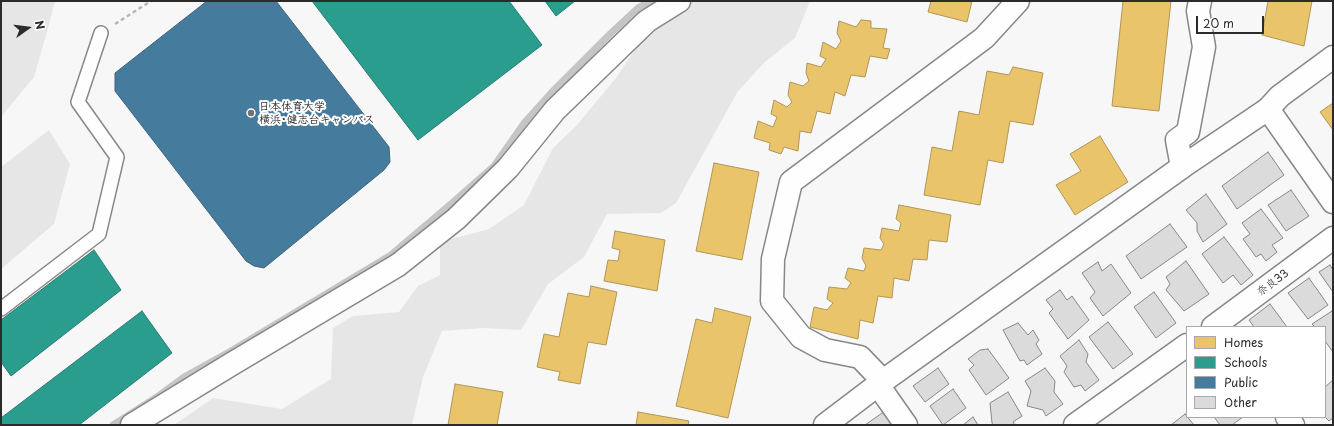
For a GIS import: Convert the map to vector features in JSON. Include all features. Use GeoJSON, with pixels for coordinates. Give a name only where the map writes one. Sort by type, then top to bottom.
{"type":"FeatureCollection","features":[{"type":"Feature","properties":{"kind":"street"},"geometry":{"type":"LineString","coordinates":[[132,425],[230,364],[398,265],[456,219],[508,168],[555,110],[647,21],[679,1]]}},
{"type":"Feature","properties":{"kind":"street"},"geometry":{"type":"LineString","coordinates":[[906,425],[880,383],[860,356],[825,350],[801,337],[772,301],[773,259],[791,182],[984,38],[1018,1]]}},
{"type":"Feature","properties":{"kind":"street"},"geometry":{"type":"LineString","coordinates":[[1182,167],[1177,140],[1188,132],[1204,47],[1198,11],[1200,1]]}},
{"type":"Feature","properties":{"kind":"street"},"geometry":{"type":"LineString","coordinates":[[825,425],[880,383],[1182,167],[1268,109],[1280,96],[1333,57]]}},
{"type":"Feature","properties":{"kind":"street"},"geometry":{"type":"LineString","coordinates":[[1268,109],[1333,202]]}},
{"type":"Feature","properties":{"kind":"street","name":"奈良33"},"geometry":{"type":"LineString","coordinates":[[1218,326],[1333,238]]}},
{"type":"Feature","properties":{"kind":"street"},"geometry":{"type":"LineString","coordinates":[[1089,421],[1186,346]]}},
{"type":"Feature","properties":{"kind":"lane"},"geometry":{"type":"LineString","coordinates":[[1,309],[99,234],[117,157],[78,102],[101,33]]}},
{"type":"Feature","properties":{"kind":"path"},"geometry":{"type":"LineString","coordinates":[[101,33],[151,1]]}},
{"type":"Feature","properties":{"kind":"shaded area"},"geometry":{"type":"Polygon","coordinates":[[[1,1],[55,1],[34,77],[1,117],[1,1]]]}},
{"type":"Feature","properties":{"kind":"shaded area"},"geometry":{"type":"Polygon","coordinates":[[[694,1],[810,1],[795,38],[765,62],[738,91],[676,203],[661,213],[607,214],[584,257],[548,284],[521,330],[483,328],[442,331],[423,377],[412,425],[174,425],[213,398],[282,409],[331,379],[333,328],[353,316],[399,312],[418,286],[440,275],[440,242],[489,229],[524,205],[553,148],[577,125],[616,78],[652,26],[694,1]]]}},
{"type":"Feature","properties":{"kind":"shaded area"},"geometry":{"type":"Polygon","coordinates":[[[49,130],[70,164],[54,224],[1,269],[1,167],[49,130]]]}},
{"type":"Feature","properties":{"kind":"building: Homes"},"geometry":{"type":"Polygon","coordinates":[[[931,1],[972,1],[967,22],[928,12],[931,1]]]}},
{"type":"Feature","properties":{"kind":"building: Homes"},"geometry":{"type":"Polygon","coordinates":[[[1123,1],[1171,1],[1159,111],[1112,106],[1123,1]]]}},
{"type":"Feature","properties":{"kind":"building: Homes"},"geometry":{"type":"Polygon","coordinates":[[[1268,1],[1312,1],[1304,46],[1262,35],[1268,1]]]}},
{"type":"Feature","properties":{"kind":"building: Homes"},"geometry":{"type":"Polygon","coordinates":[[[861,20],[871,21],[871,28],[887,29],[883,48],[890,49],[887,59],[870,56],[865,77],[851,75],[845,96],[835,92],[830,114],[817,111],[811,133],[800,131],[798,151],[784,147],[781,154],[769,150],[770,143],[754,138],[758,121],[773,127],[777,117],[771,114],[774,100],[787,107],[792,102],[788,95],[790,82],[803,86],[809,81],[806,73],[807,63],[821,67],[826,59],[820,56],[823,42],[836,49],[841,41],[837,33],[839,21],[856,27],[861,20]]]}},
{"type":"Feature","properties":{"kind":"building: Homes"},"geometry":{"type":"Polygon","coordinates":[[[1013,67],[1043,73],[1033,125],[1010,121],[1003,163],[988,160],[980,205],[924,195],[932,147],[952,151],[959,111],[979,115],[987,71],[1009,75],[1013,67]]]}},
{"type":"Feature","properties":{"kind":"building: Homes"},"geometry":{"type":"Polygon","coordinates":[[[1333,103],[1333,130],[1320,112],[1333,103]]]}},
{"type":"Feature","properties":{"kind":"building: Homes"},"geometry":{"type":"Polygon","coordinates":[[[1100,136],[1128,182],[1075,215],[1056,185],[1081,171],[1070,154],[1100,136]]]}},
{"type":"Feature","properties":{"kind":"building: Homes"},"geometry":{"type":"Polygon","coordinates":[[[714,163],[759,172],[742,260],[696,251],[714,163]]]}},
{"type":"Feature","properties":{"kind":"building: Homes"},"geometry":{"type":"Polygon","coordinates":[[[899,205],[951,215],[947,242],[929,240],[927,260],[913,259],[909,281],[894,278],[892,298],[878,296],[873,323],[860,320],[858,339],[810,327],[814,307],[827,310],[833,303],[827,299],[829,287],[847,289],[851,283],[845,278],[848,268],[864,271],[866,266],[862,258],[864,248],[881,250],[884,244],[880,238],[882,228],[899,231],[901,223],[896,219],[899,205]]]}},
{"type":"Feature","properties":{"kind":"building: Homes"},"geometry":{"type":"Polygon","coordinates":[[[615,231],[665,240],[657,291],[604,281],[608,260],[618,261],[620,250],[612,248],[615,231]]]}},
{"type":"Feature","properties":{"kind":"building: Homes"},"geometry":{"type":"Polygon","coordinates":[[[591,286],[617,292],[606,345],[588,342],[580,384],[558,380],[560,372],[537,367],[544,334],[559,337],[568,293],[589,297],[591,286]]]}},
{"type":"Feature","properties":{"kind":"building: Homes"},"geometry":{"type":"Polygon","coordinates":[[[715,308],[751,317],[728,418],[676,406],[696,319],[712,323],[715,308]]]}},
{"type":"Feature","properties":{"kind":"building: Homes"},"geometry":{"type":"Polygon","coordinates":[[[455,384],[503,392],[497,425],[448,425],[455,384]]]}},
{"type":"Feature","properties":{"kind":"building: Homes"},"geometry":{"type":"Polygon","coordinates":[[[638,412],[689,421],[688,425],[636,425],[638,412]]]}},
{"type":"Feature","properties":{"kind":"building: Schools"},"geometry":{"type":"Polygon","coordinates":[[[312,1],[509,1],[542,45],[418,140],[312,1]]]}},
{"type":"Feature","properties":{"kind":"building: Schools"},"geometry":{"type":"Polygon","coordinates":[[[545,1],[575,1],[556,16],[545,1]]]}},
{"type":"Feature","properties":{"kind":"building: Schools"},"geometry":{"type":"Polygon","coordinates":[[[94,250],[121,290],[11,376],[1,362],[1,320],[94,250]]]}},
{"type":"Feature","properties":{"kind":"building: Schools"},"geometry":{"type":"Polygon","coordinates":[[[142,311],[172,353],[79,425],[1,425],[1,418],[142,311]]]}},
{"type":"Feature","properties":{"kind":"building: Public"},"geometry":{"type":"Polygon","coordinates":[[[207,1],[276,1],[389,147],[390,162],[384,170],[264,268],[254,266],[246,261],[115,91],[115,73],[207,1]]]}},
{"type":"Feature","properties":{"kind":"building: Other"},"geometry":{"type":"Polygon","coordinates":[[[1268,152],[1284,175],[1237,209],[1222,186],[1268,152]]]}},
{"type":"Feature","properties":{"kind":"building: Other"},"geometry":{"type":"Polygon","coordinates":[[[1291,190],[1309,216],[1286,231],[1268,205],[1291,190]]]}},
{"type":"Feature","properties":{"kind":"building: Other"},"geometry":{"type":"Polygon","coordinates":[[[1206,194],[1227,224],[1203,242],[1197,231],[1197,223],[1186,210],[1206,194]]]}},
{"type":"Feature","properties":{"kind":"building: Other"},"geometry":{"type":"Polygon","coordinates":[[[1261,209],[1283,238],[1272,245],[1277,252],[1266,261],[1261,254],[1256,257],[1243,239],[1250,234],[1242,223],[1261,209]]]}},
{"type":"Feature","properties":{"kind":"building: Other"},"geometry":{"type":"Polygon","coordinates":[[[1170,224],[1187,247],[1141,279],[1126,256],[1170,224]]]}},
{"type":"Feature","properties":{"kind":"building: Other"},"geometry":{"type":"Polygon","coordinates":[[[1224,237],[1253,275],[1241,285],[1233,275],[1223,283],[1202,254],[1224,237]]]}},
{"type":"Feature","properties":{"kind":"building: Other"},"geometry":{"type":"Polygon","coordinates":[[[1186,261],[1209,294],[1184,311],[1166,290],[1170,284],[1166,277],[1186,261]]]}},
{"type":"Feature","properties":{"kind":"building: Other"},"geometry":{"type":"Polygon","coordinates":[[[1098,262],[1102,271],[1111,264],[1131,293],[1103,316],[1090,298],[1095,292],[1082,273],[1098,262]]]}},
{"type":"Feature","properties":{"kind":"building: Other"},"geometry":{"type":"Polygon","coordinates":[[[1330,265],[1333,270],[1333,292],[1319,272],[1330,265]]]}},
{"type":"Feature","properties":{"kind":"building: Other"},"geometry":{"type":"Polygon","coordinates":[[[1309,278],[1328,305],[1308,319],[1288,293],[1309,278]]]}},
{"type":"Feature","properties":{"kind":"building: Other"},"geometry":{"type":"Polygon","coordinates":[[[1060,290],[1067,300],[1072,296],[1089,320],[1068,339],[1049,313],[1053,309],[1046,300],[1060,290]]]}},
{"type":"Feature","properties":{"kind":"building: Other"},"geometry":{"type":"Polygon","coordinates":[[[1154,292],[1176,323],[1156,338],[1134,307],[1154,292]]]}},
{"type":"Feature","properties":{"kind":"building: Other"},"geometry":{"type":"Polygon","coordinates":[[[1270,304],[1286,326],[1253,326],[1249,320],[1270,304]]]}},
{"type":"Feature","properties":{"kind":"building: Other"},"geometry":{"type":"Polygon","coordinates":[[[1332,311],[1333,352],[1326,342],[1326,326],[1314,326],[1312,324],[1332,311]]]}},
{"type":"Feature","properties":{"kind":"building: Other"},"geometry":{"type":"Polygon","coordinates":[[[1108,322],[1133,354],[1113,369],[1089,337],[1108,322]]]}},
{"type":"Feature","properties":{"kind":"building: Other"},"geometry":{"type":"Polygon","coordinates":[[[1018,323],[1028,335],[1033,330],[1039,340],[1036,344],[1042,354],[1027,365],[1024,360],[1020,361],[1003,330],[1018,323]]]}},
{"type":"Feature","properties":{"kind":"building: Other"},"geometry":{"type":"Polygon","coordinates":[[[1079,340],[1088,354],[1086,362],[1099,380],[1085,391],[1081,385],[1074,387],[1064,372],[1067,366],[1060,356],[1079,340]]]}},
{"type":"Feature","properties":{"kind":"building: Other"},"geometry":{"type":"Polygon","coordinates":[[[988,349],[1009,378],[986,395],[969,370],[974,365],[968,359],[980,350],[988,349]]]}},
{"type":"Feature","properties":{"kind":"building: Other"},"geometry":{"type":"Polygon","coordinates":[[[938,368],[949,384],[925,402],[913,386],[938,368]]]}},
{"type":"Feature","properties":{"kind":"building: Other"},"geometry":{"type":"Polygon","coordinates":[[[1045,368],[1055,381],[1054,392],[1063,404],[1046,416],[1043,410],[1027,406],[1031,391],[1025,381],[1045,368]]]}},
{"type":"Feature","properties":{"kind":"building: Other"},"geometry":{"type":"Polygon","coordinates":[[[1333,380],[1333,418],[1329,421],[1326,418],[1326,386],[1333,380]]]}},
{"type":"Feature","properties":{"kind":"building: Other"},"geometry":{"type":"Polygon","coordinates":[[[953,389],[966,408],[943,425],[930,406],[953,389]]]}},
{"type":"Feature","properties":{"kind":"building: Other"},"geometry":{"type":"Polygon","coordinates":[[[1008,392],[1022,416],[1013,422],[1015,425],[993,425],[990,403],[1008,392]]]}},
{"type":"Feature","properties":{"kind":"building: Other"},"geometry":{"type":"Polygon","coordinates":[[[885,411],[895,425],[865,425],[885,411]]]}},
{"type":"Feature","properties":{"kind":"building: Other"},"geometry":{"type":"Polygon","coordinates":[[[1185,414],[1186,418],[1188,418],[1194,425],[1171,425],[1185,414]]]}},
{"type":"Feature","properties":{"kind":"building: Other"},"geometry":{"type":"Polygon","coordinates":[[[973,417],[978,425],[963,425],[973,417]]]}},
{"type":"Feature","properties":{"kind":"building: Other"},"geometry":{"type":"Polygon","coordinates":[[[1215,418],[1242,418],[1232,425],[1220,425],[1215,418]]]}},
{"type":"Feature","properties":{"kind":"waterway"},"geometry":{"type":"LineString","coordinates":[[113,425],[157,397],[184,377],[231,351],[391,255],[494,166],[525,122],[552,92],[611,33],[638,8],[650,1]]}},
{"type":"Feature","properties":{"kind":"place","name":"日本体育大学 横浜･健志台キャンパス"},"geometry":{"type":"Point","coordinates":[251,113]}}]}
